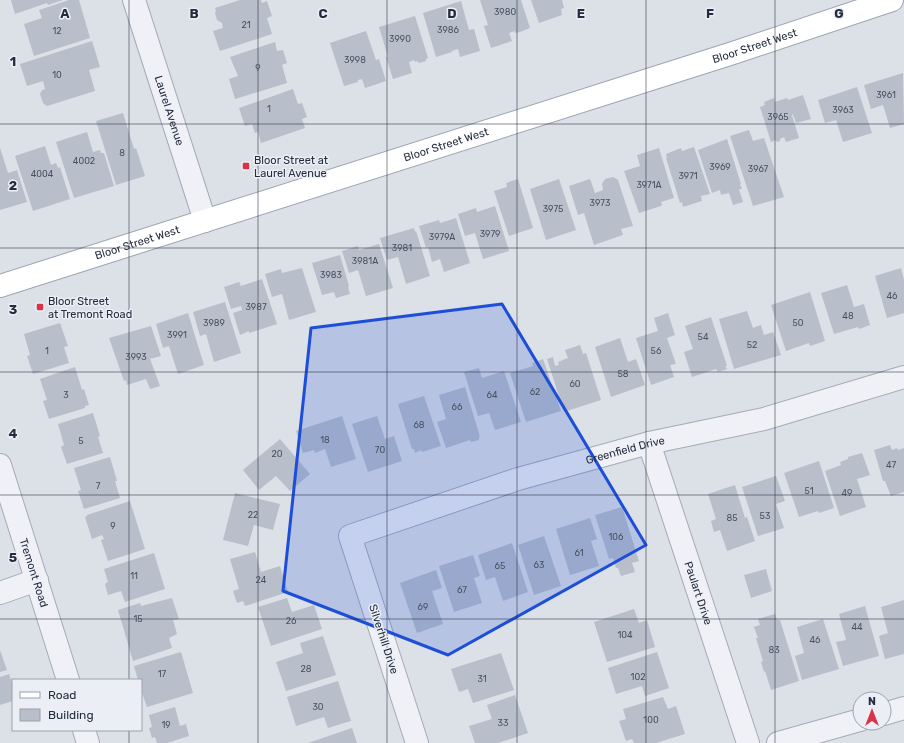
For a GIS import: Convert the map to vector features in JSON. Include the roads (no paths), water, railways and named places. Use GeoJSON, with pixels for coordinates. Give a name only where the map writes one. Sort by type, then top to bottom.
{"type":"FeatureCollection","features":[{"type":"Feature","properties":{"kind":"main road","name":"Bloor Street West"},"geometry":{"type":"LineString","coordinates":[[0,286],[741,51],[892,0]]}},
{"type":"Feature","properties":{"kind":"street","name":"Laurel Avenue"},"geometry":{"type":"LineString","coordinates":[[134,0],[205,221]]}},
{"type":"Feature","properties":{"kind":"street","name":"Greenfield Drive"},"geometry":{"type":"LineString","coordinates":[[350,536],[518,479],[649,443],[764,419],[904,377]]}},
{"type":"Feature","properties":{"kind":"street","name":"Paulart Drive"},"geometry":{"type":"LineString","coordinates":[[649,443],[748,743]]}},
{"type":"Feature","properties":{"kind":"street","name":"Tremont Road"},"geometry":{"type":"LineString","coordinates":[[0,465],[68,679]]}},
{"type":"Feature","properties":{"kind":"street","name":"Silverhill Drive"},"geometry":{"type":"LineString","coordinates":[[350,536],[417,743]]}},
{"type":"Feature","properties":{"kind":"street"},"geometry":{"type":"LineString","coordinates":[[0,593],[37,580]]}},
{"type":"Feature","properties":{"kind":"street"},"geometry":{"type":"LineString","coordinates":[[892,712],[904,708]]}},
{"type":"Feature","properties":{"kind":"street"},"geometry":{"type":"LineString","coordinates":[[778,743],[852,722]]}},
{"type":"Feature","properties":{"kind":"street"},"geometry":{"type":"LineString","coordinates":[[84,731],[88,743]]}},
{"type":"Feature","properties":{"kind":"place","name":"Bloor Street at Laurel Avenue"},"geometry":{"type":"Point","coordinates":[246,166]}},
{"type":"Feature","properties":{"kind":"place","name":"Bloor Street at Tremont Road"},"geometry":{"type":"Point","coordinates":[40,307]}}]}
